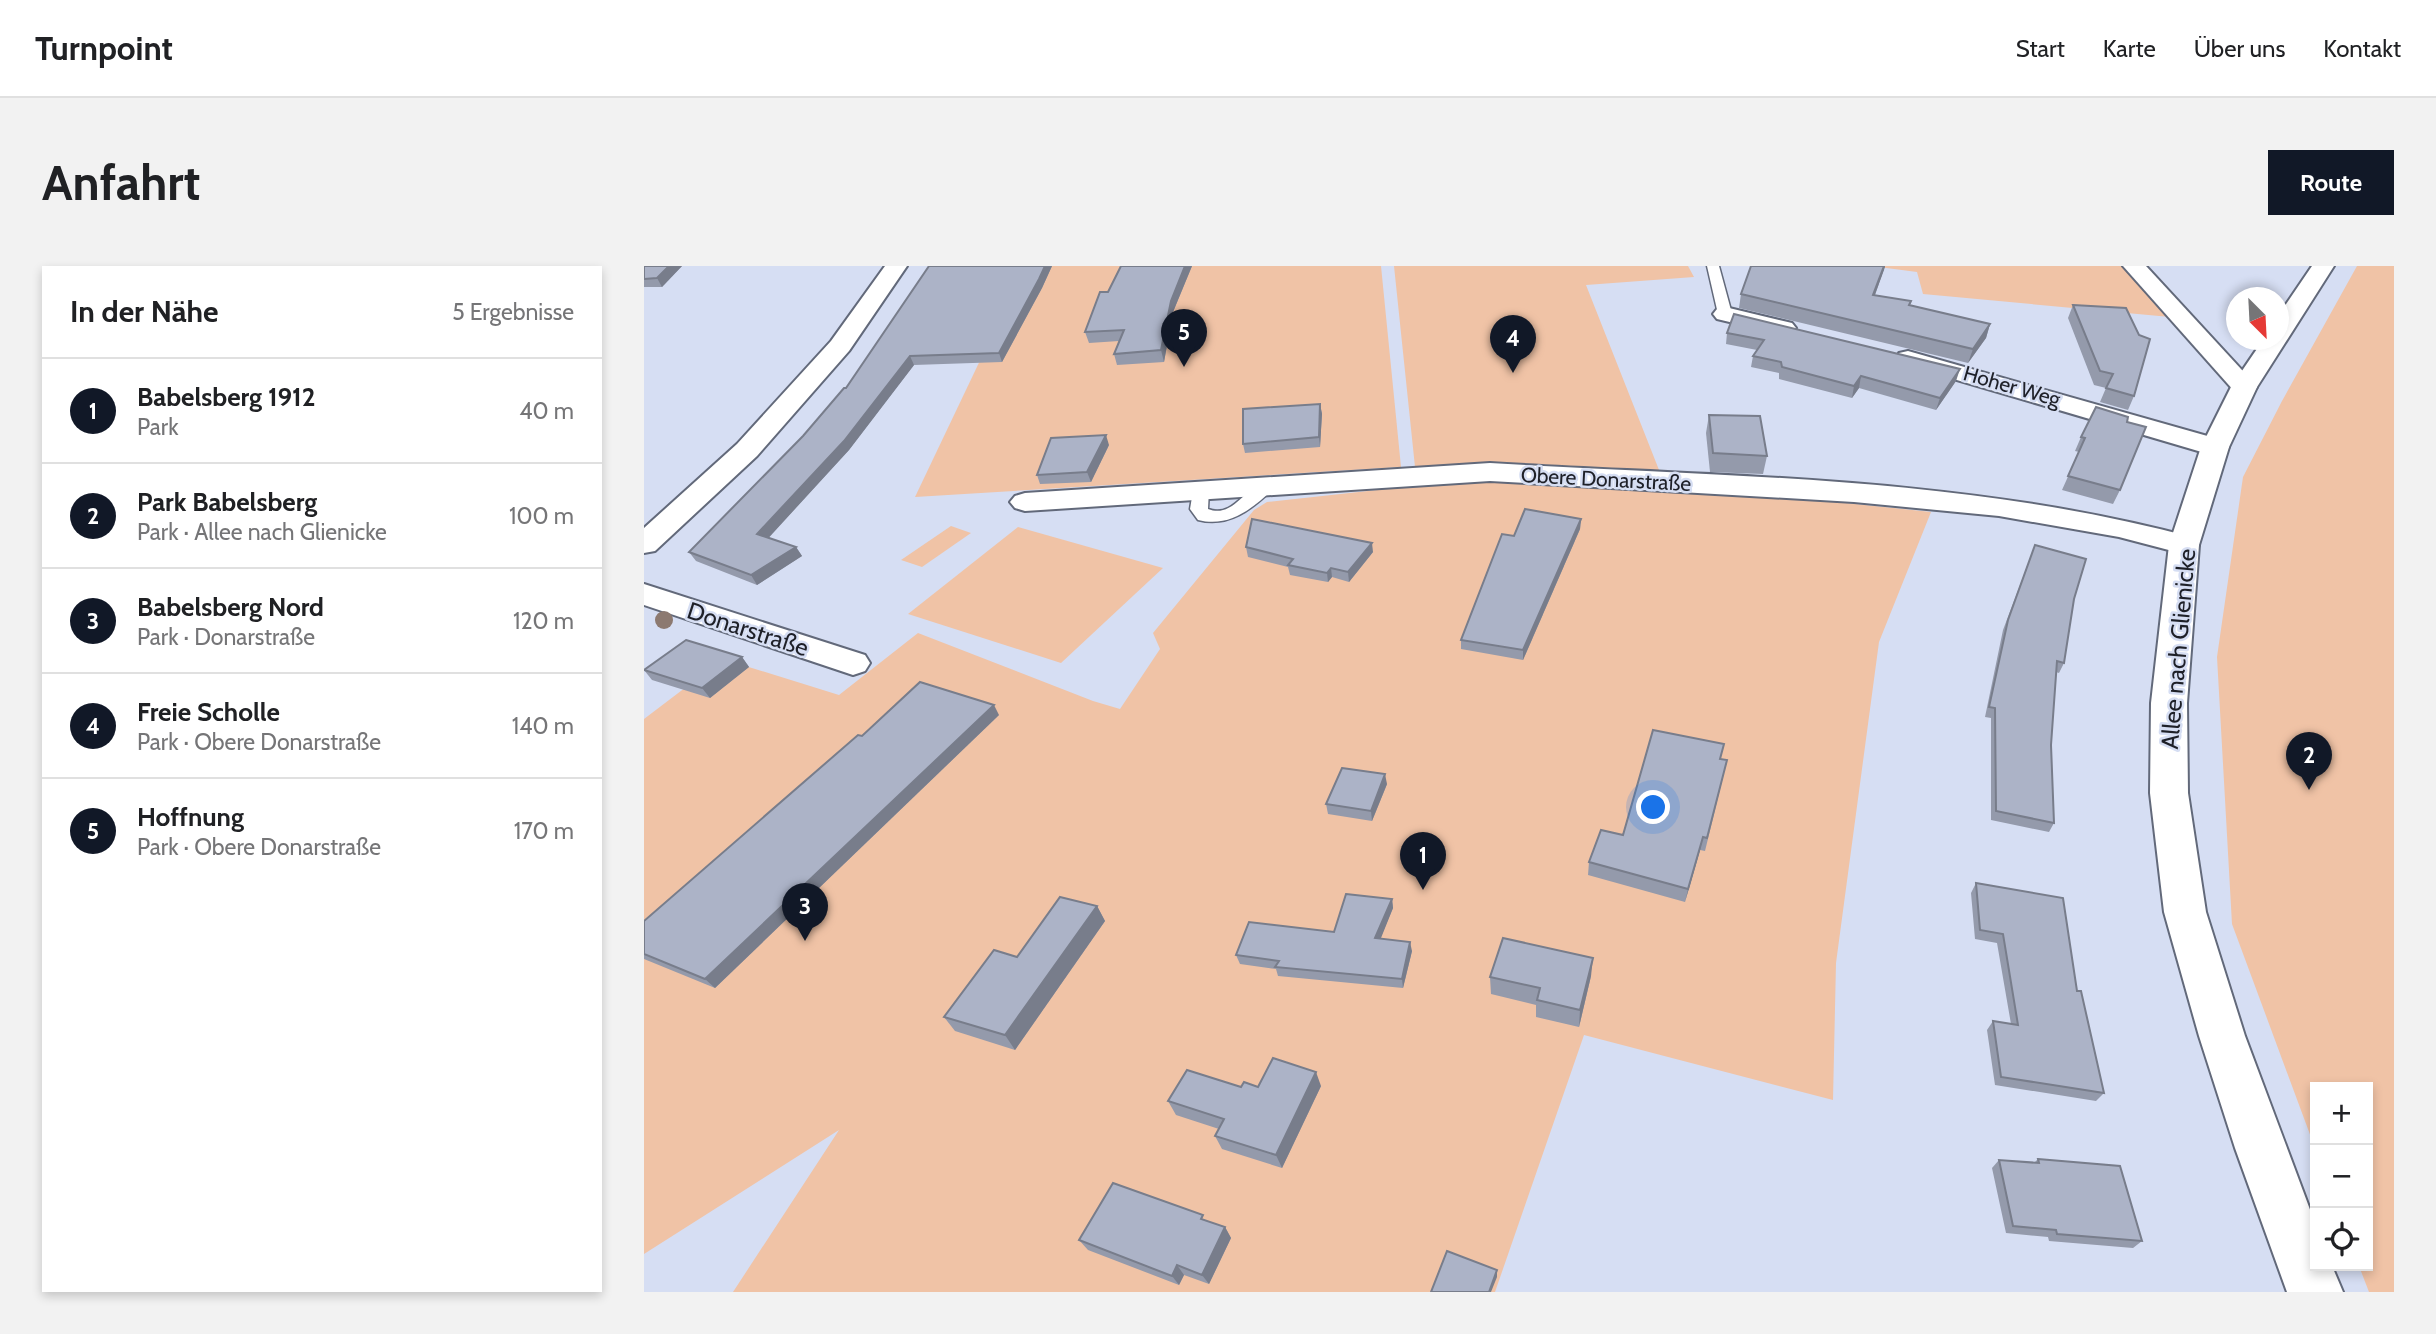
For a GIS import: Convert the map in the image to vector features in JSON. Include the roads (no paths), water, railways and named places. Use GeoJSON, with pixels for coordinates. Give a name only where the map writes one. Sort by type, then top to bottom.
{"type":"FeatureCollection","features":[{"type":"Feature","properties":{"kind":"street"},"geometry":{"type":"LineString","coordinates":[[644,544],[747,450],[841,346],[896,266]]}},
{"type":"Feature","properties":{"kind":"street"},"geometry":{"type":"LineString","coordinates":[[2134,266],[2244,387]]}},
{"type":"Feature","properties":{"kind":"street"},"geometry":{"type":"LineString","coordinates":[[2289,318],[2323,266]]}},
{"type":"Feature","properties":{"kind":"street"},"geometry":{"type":"LineString","coordinates":[[1725,314],[1809,334]]}},
{"type":"Feature","properties":{"kind":"street","name":"Allee nach Glienicke"},"geometry":{"type":"LineString","coordinates":[[2268,350],[2244,387],[2215,447],[2184,545],[2169,716],[2169,793],[2185,912],[2217,1021],[2315,1292]]}},
{"type":"Feature","properties":{"kind":"street","name":"Hoher Weg"},"geometry":{"type":"LineString","coordinates":[[1888,354],[1955,370],[2215,447]]}},
{"type":"Feature","properties":{"kind":"street","name":"Obere Donarstraße"},"geometry":{"type":"LineString","coordinates":[[1025,502],[1490,472],[1854,493],[1999,507],[2122,528],[2184,545]]}},
{"type":"Feature","properties":{"kind":"street","name":"Donarstraße"},"geometry":{"type":"LineString","coordinates":[[644,594],[853,663]]}},
{"type":"Feature","properties":{"kind":"lane"},"geometry":{"type":"LineString","coordinates":[[1713,266],[1725,314]]}},
{"type":"Feature","properties":{"kind":"place","name":"Hoffnung"},"geometry":{"type":"Point","coordinates":[1184,367]}},
{"type":"Feature","properties":{"kind":"place","name":"Freie Scholle"},"geometry":{"type":"Point","coordinates":[1513,373]}},
{"type":"Feature","properties":{"kind":"place","name":"Park Babelsberg"},"geometry":{"type":"Point","coordinates":[2309,790]}},
{"type":"Feature","properties":{"kind":"place","name":"Babelsberg 1912"},"geometry":{"type":"Point","coordinates":[1423,890]}},
{"type":"Feature","properties":{"kind":"place","name":"Babelsberg Nord"},"geometry":{"type":"Point","coordinates":[805,941]}}]}
